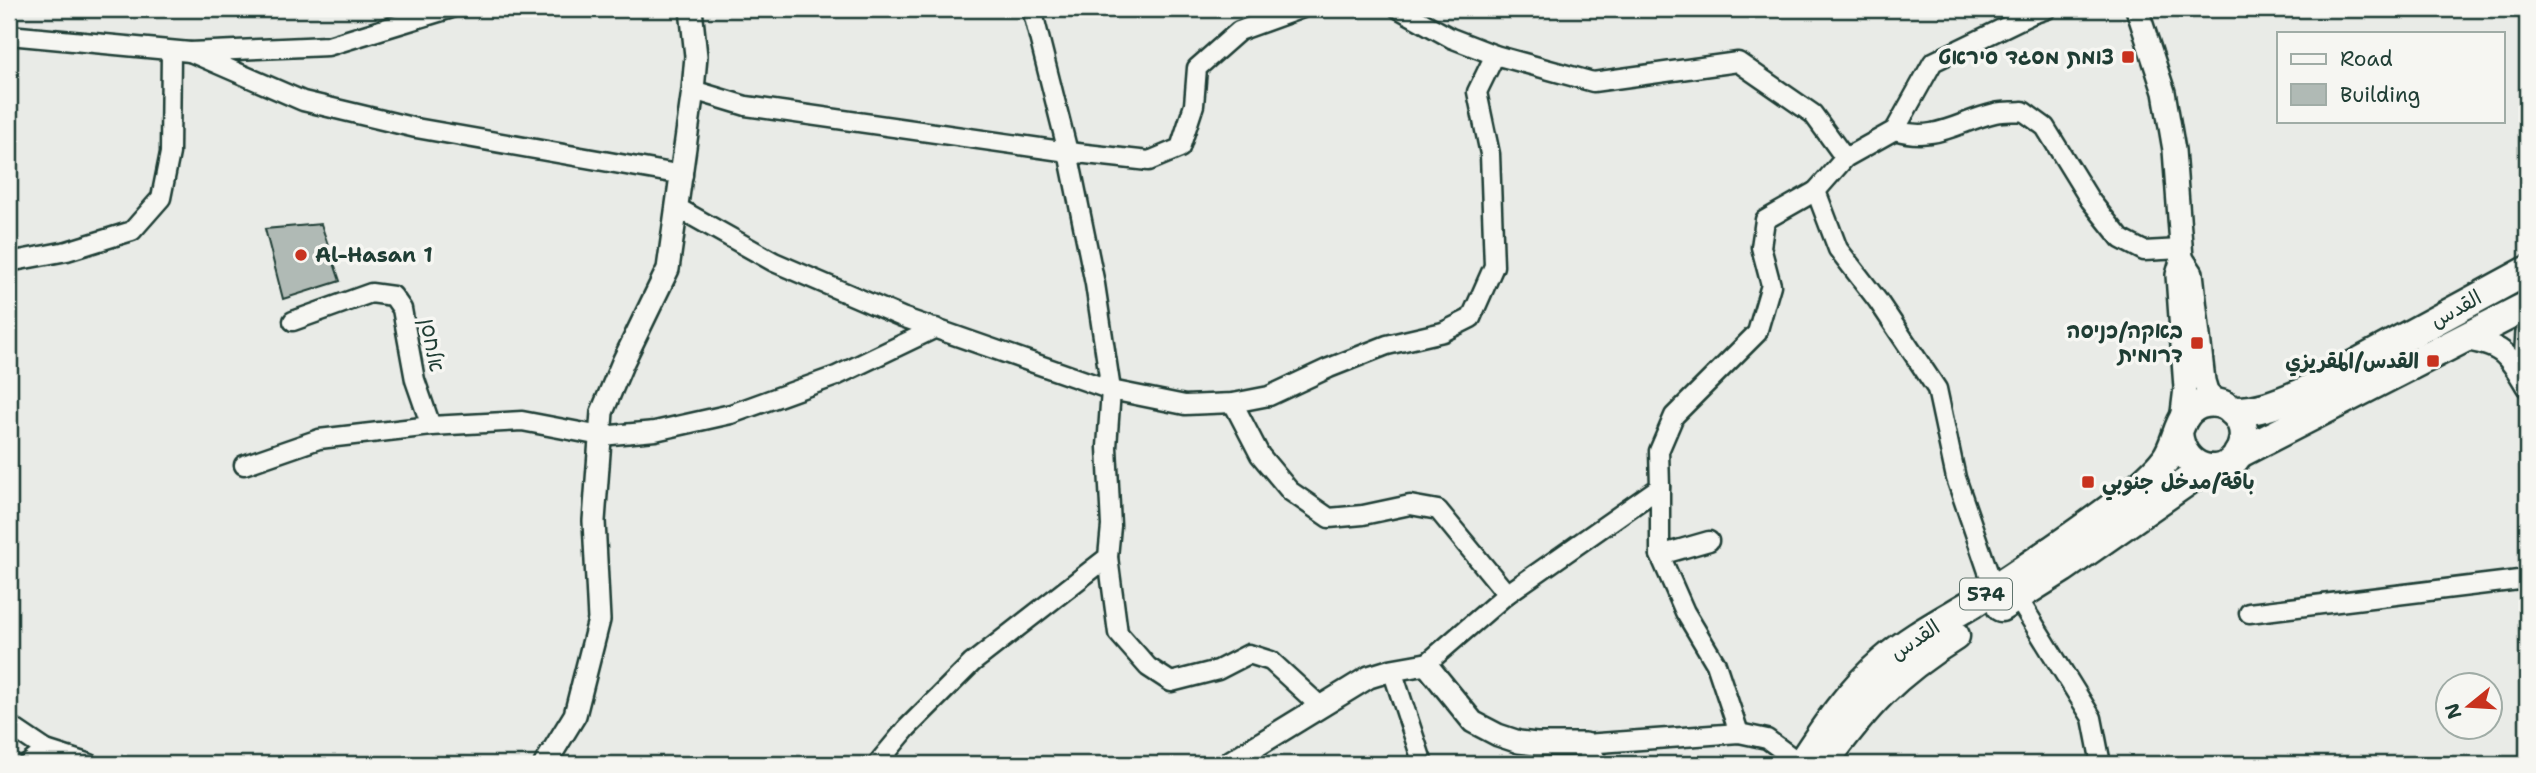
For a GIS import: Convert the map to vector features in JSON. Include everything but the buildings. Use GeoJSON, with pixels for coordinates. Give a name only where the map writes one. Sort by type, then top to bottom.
{"type":"FeatureCollection","features":[{"type":"Feature","properties":{"kind":"main road","name":"القدس"},"geometry":{"type":"LineString","coordinates":[[2225,407],[2246,411],[2302,393],[2527,271]]}},
{"type":"Feature","properties":{"kind":"main road","name":"القدس"},"geometry":{"type":"LineString","coordinates":[[2238,454],[2527,306]]}},
{"type":"Feature","properties":{"kind":"main road"},"geometry":{"type":"LineString","coordinates":[[2211,469],[2189,461],[2179,444],[2179,427],[2187,412],[2197,405],[2225,407],[2241,421],[2244,441],[2238,454]]}},
{"type":"Feature","properties":{"kind":"main road","name":"القدس"},"geometry":{"type":"LineString","coordinates":[[1823,764],[1856,718],[1899,674],[2006,593],[2139,486],[2167,457],[2179,427]]}},
{"type":"Feature","properties":{"kind":"main road","name":"574"},"geometry":{"type":"LineString","coordinates":[[2211,469],[2226,466],[2238,454]]}},
{"type":"Feature","properties":{"kind":"main road","name":"القدس"},"geometry":{"type":"LineString","coordinates":[[1801,764],[1845,700],[1885,659],[2006,593],[2063,568],[2192,478],[2211,469]]}},
{"type":"Feature","properties":{"kind":"street"},"geometry":{"type":"LineString","coordinates":[[9,35],[190,52],[328,46],[449,9]]}},
{"type":"Feature","properties":{"kind":"street"},"geometry":{"type":"LineString","coordinates":[[545,764],[575,715],[599,620],[594,521],[602,412],[668,270],[683,175],[696,56],[691,9]]}},
{"type":"Feature","properties":{"kind":"street"},"geometry":{"type":"LineString","coordinates":[[1032,9],[1068,152],[1095,284],[1111,390],[1107,447],[1111,526],[1108,557],[1118,632],[1147,667],[1171,682],[1218,670],[1249,654],[1271,661],[1320,706]]}},
{"type":"Feature","properties":{"kind":"street"},"geometry":{"type":"LineString","coordinates":[[693,90],[746,106],[1149,161],[1181,148],[1194,105],[1197,68],[1239,31],[1300,9]]}},
{"type":"Feature","properties":{"kind":"street"},"geometry":{"type":"LineString","coordinates":[[1399,9],[1451,38],[1495,55],[1593,82],[1738,62],[1813,114],[1845,158]]}},
{"type":"Feature","properties":{"kind":"street"},"geometry":{"type":"LineString","coordinates":[[1739,733],[1716,664],[1685,612],[1660,555],[1659,451],[1674,416],[1757,334],[1771,285],[1761,247],[1766,220],[1816,191],[1845,158],[1895,130],[1933,62],[2032,14],[2048,9]]}},
{"type":"Feature","properties":{"kind":"street"},"geometry":{"type":"LineString","coordinates":[[2137,9],[2164,92],[2174,150],[2182,254],[2177,275],[2185,388],[2179,427]]}},
{"type":"Feature","properties":{"kind":"street"},"geometry":{"type":"LineString","coordinates":[[9,262],[67,251],[132,231],[161,198],[170,153],[171,51]]}},
{"type":"Feature","properties":{"kind":"street"},"geometry":{"type":"LineString","coordinates":[[190,52],[303,101],[416,128],[683,175]]}},
{"type":"Feature","properties":{"kind":"street"},"geometry":{"type":"LineString","coordinates":[[678,208],[774,262],[902,317],[1111,390],[1185,405],[1233,404],[1269,396],[1387,345],[1443,332],[1471,318],[1494,265],[1490,154],[1477,92],[1495,55]]}},
{"type":"Feature","properties":{"kind":"street"},"geometry":{"type":"LineString","coordinates":[[1895,130],[1912,135],[1947,131],[1995,113],[2023,111],[2045,127],[2090,200],[2121,239],[2144,251],[2182,254]]}},
{"type":"Feature","properties":{"kind":"street"},"geometry":{"type":"LineString","coordinates":[[1816,191],[1839,249],[1878,301],[1937,389],[1956,478],[2006,593],[2092,718],[2101,764]]}},
{"type":"Feature","properties":{"kind":"street"},"geometry":{"type":"LineString","coordinates":[[2182,254],[2192,273],[2204,381],[2207,391],[2225,407]]}},
{"type":"Feature","properties":{"kind":"street","name":"אלחסן"},"geometry":{"type":"LineString","coordinates":[[293,321],[371,293],[393,296],[402,309],[415,380],[431,426]]}},
{"type":"Feature","properties":{"kind":"street"},"geometry":{"type":"LineString","coordinates":[[244,465],[319,439],[431,426],[522,421],[601,436],[655,430],[731,414],[835,376],[936,328]]}},
{"type":"Feature","properties":{"kind":"street"},"geometry":{"type":"LineString","coordinates":[[2527,332],[2527,384]]}},
{"type":"Feature","properties":{"kind":"street"},"geometry":{"type":"LineString","coordinates":[[2462,339],[2487,342],[2503,352],[2527,384]]}},
{"type":"Feature","properties":{"kind":"street"},"geometry":{"type":"LineString","coordinates":[[1233,404],[1259,455],[1290,491],[1329,518],[1363,515],[1410,505],[1438,510],[1507,594]]}},
{"type":"Feature","properties":{"kind":"street"},"geometry":{"type":"LineString","coordinates":[[1227,764],[1369,677],[1426,664],[1507,594],[1660,487]]}},
{"type":"Feature","properties":{"kind":"street"},"geometry":{"type":"LineString","coordinates":[[1660,555],[1709,541]]}},
{"type":"Feature","properties":{"kind":"street"},"geometry":{"type":"LineString","coordinates":[[877,764],[907,729],[972,663],[1108,557]]}},
{"type":"Feature","properties":{"kind":"street"},"geometry":{"type":"LineString","coordinates":[[2249,613],[2527,579]]}},
{"type":"Feature","properties":{"kind":"street"},"geometry":{"type":"LineString","coordinates":[[1426,664],[1473,722],[1519,742],[1585,744],[1739,733],[1767,739],[1801,764]]}},
{"type":"Feature","properties":{"kind":"street"},"geometry":{"type":"LineString","coordinates":[[1392,670],[1423,764]]}},
{"type":"Feature","properties":{"kind":"street"},"geometry":{"type":"LineString","coordinates":[[9,725],[46,750],[90,764]]}},
{"type":"Feature","properties":{"kind":"street"},"geometry":{"type":"LineString","coordinates":[[1585,744],[1597,764]]}},
{"type":"Feature","properties":{"kind":"street"},"geometry":{"type":"LineString","coordinates":[[28,764],[46,750]]}},
{"type":"Feature","properties":{"kind":"place","name":"צומת מסגד סיראט"},"geometry":{"type":"Point","coordinates":[2128,57]}},
{"type":"Feature","properties":{"kind":"place","name":"Al-Hasan 1"},"geometry":{"type":"Point","coordinates":[301,255]}},
{"type":"Feature","properties":{"kind":"place","name":"באקה/כניסה דרומית"},"geometry":{"type":"Point","coordinates":[2197,343]}},
{"type":"Feature","properties":{"kind":"place","name":"القدس/المقريزي"},"geometry":{"type":"Point","coordinates":[2433,361]}},
{"type":"Feature","properties":{"kind":"place","name":"باقة/مدخل جنوبي"},"geometry":{"type":"Point","coordinates":[2088,482]}}]}
